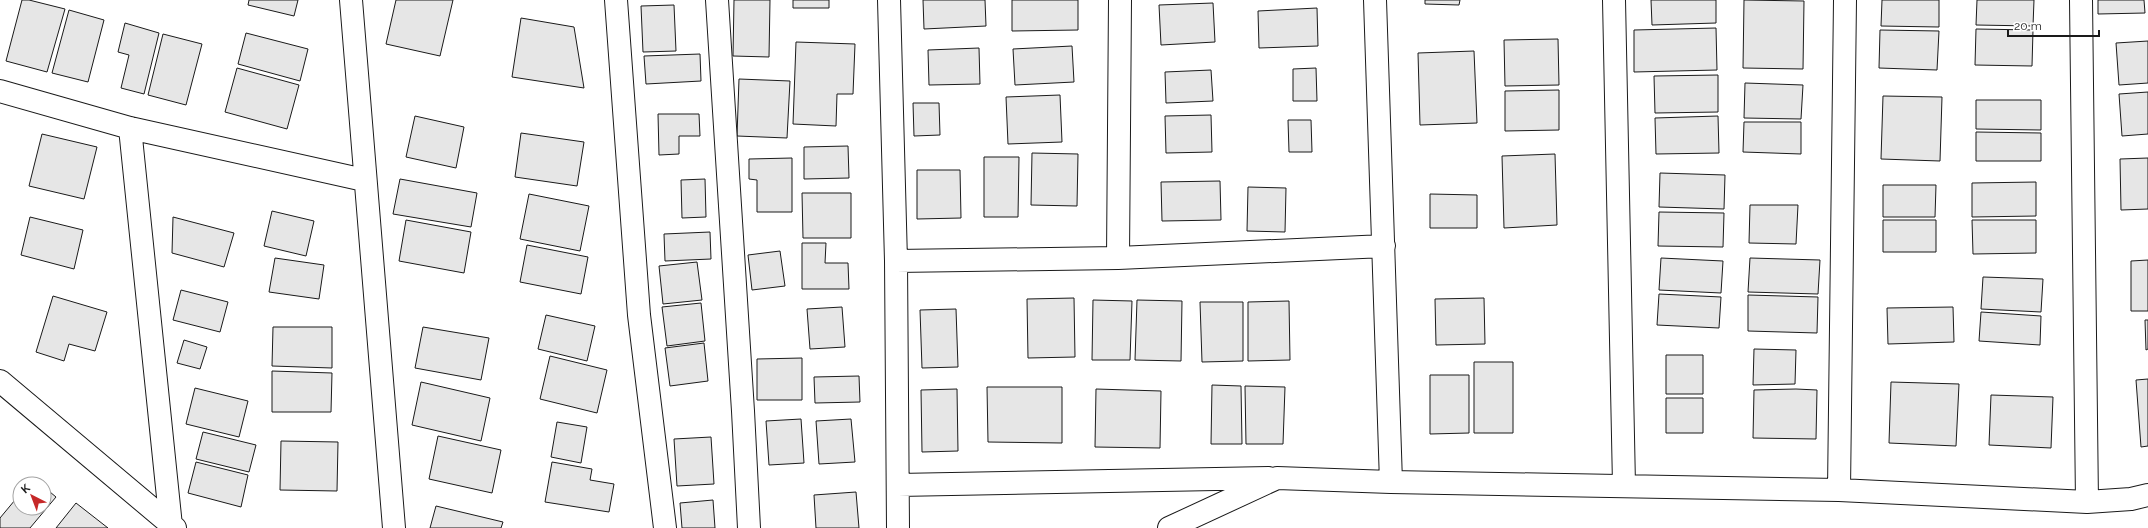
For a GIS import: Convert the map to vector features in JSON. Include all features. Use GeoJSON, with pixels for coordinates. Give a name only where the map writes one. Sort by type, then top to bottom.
{"type":"FeatureCollection","features":[{"type":"Feature","properties":{"kind":"street"},"geometry":{"type":"LineString","coordinates":[[351,0],[364,180],[394,528]]}},
{"type":"Feature","properties":{"kind":"street"},"geometry":{"type":"LineString","coordinates":[[616,0],[639,315],[665,528]]}},
{"type":"Feature","properties":{"kind":"street"},"geometry":{"type":"LineString","coordinates":[[717,0],[749,528]]}},
{"type":"Feature","properties":{"kind":"street"},"geometry":{"type":"LineString","coordinates":[[889,0],[896,261],[898,528]]}},
{"type":"Feature","properties":{"kind":"street"},"geometry":{"type":"LineString","coordinates":[[1118,258],[1120,0]]}},
{"type":"Feature","properties":{"kind":"street"},"geometry":{"type":"LineString","coordinates":[[1375,0],[1391,482]]}},
{"type":"Feature","properties":{"kind":"street"},"geometry":{"type":"LineString","coordinates":[[1614,0],[1624,485]]}},
{"type":"Feature","properties":{"kind":"street"},"geometry":{"type":"LineString","coordinates":[[1839,490],[1845,0]]}},
{"type":"Feature","properties":{"kind":"street"},"geometry":{"type":"LineString","coordinates":[[2081,0],[2087,502]]}},
{"type":"Feature","properties":{"kind":"street"},"geometry":{"type":"LineString","coordinates":[[0,91],[130,128],[364,180]]}},
{"type":"Feature","properties":{"kind":"street"},"geometry":{"type":"LineString","coordinates":[[130,128],[172,527]]}},
{"type":"Feature","properties":{"kind":"street"},"geometry":{"type":"LineString","coordinates":[[896,261],[1118,258],[1384,246]]}},
{"type":"Feature","properties":{"kind":"street"},"geometry":{"type":"LineString","coordinates":[[0,381],[172,527]]}},
{"type":"Feature","properties":{"kind":"street"},"geometry":{"type":"LineString","coordinates":[[898,485],[1276,478],[1391,482],[1839,490],[2087,502],[2131,499],[2148,495]]}},
{"type":"Feature","properties":{"kind":"street"},"geometry":{"type":"LineString","coordinates":[[1169,528],[1276,478]]}},
{"type":"Feature","properties":{"kind":"building"},"geometry":{"type":"Polygon","coordinates":[[[22,0],[29,0],[65,9],[47,72],[6,61],[22,0]]]}},
{"type":"Feature","properties":{"kind":"building"},"geometry":{"type":"Polygon","coordinates":[[[249,0],[298,0],[294,16],[248,5],[249,0]]]}},
{"type":"Feature","properties":{"kind":"building"},"geometry":{"type":"Polygon","coordinates":[[[396,0],[453,0],[440,56],[386,44],[396,0]]]}},
{"type":"Feature","properties":{"kind":"building"},"geometry":{"type":"Polygon","coordinates":[[[734,0],[770,0],[769,57],[733,56],[734,0]]]}},
{"type":"Feature","properties":{"kind":"building"},"geometry":{"type":"Polygon","coordinates":[[[793,0],[829,0],[829,8],[793,8],[793,0]]]}},
{"type":"Feature","properties":{"kind":"building"},"geometry":{"type":"Polygon","coordinates":[[[923,0],[985,0],[986,26],[924,29],[923,0]]]}},
{"type":"Feature","properties":{"kind":"building"},"geometry":{"type":"Polygon","coordinates":[[[1012,0],[1078,0],[1078,30],[1012,31],[1012,0]]]}},
{"type":"Feature","properties":{"kind":"building"},"geometry":{"type":"Polygon","coordinates":[[[1425,0],[1460,0],[1459,5],[1425,4],[1425,0]]]}},
{"type":"Feature","properties":{"kind":"building"},"geometry":{"type":"Polygon","coordinates":[[[1651,0],[1716,0],[1716,23],[1652,25],[1651,0]]]}},
{"type":"Feature","properties":{"kind":"building"},"geometry":{"type":"Polygon","coordinates":[[[1744,0],[1804,1],[1803,69],[1743,68],[1744,0]]]}},
{"type":"Feature","properties":{"kind":"building"},"geometry":{"type":"Polygon","coordinates":[[[1882,0],[1939,0],[1939,27],[1881,26],[1882,0]]]}},
{"type":"Feature","properties":{"kind":"building"},"geometry":{"type":"Polygon","coordinates":[[[1977,0],[2034,0],[2033,26],[1976,25],[1977,0]]]}},
{"type":"Feature","properties":{"kind":"building"},"geometry":{"type":"Polygon","coordinates":[[[2098,0],[2144,0],[2145,13],[2098,14],[2098,0]]]}},
{"type":"Feature","properties":{"kind":"building"},"geometry":{"type":"Polygon","coordinates":[[[1213,3],[1215,42],[1161,45],[1159,5],[1213,3]]]}},
{"type":"Feature","properties":{"kind":"building"},"geometry":{"type":"Polygon","coordinates":[[[674,5],[676,51],[643,52],[641,6],[674,5]]]}},
{"type":"Feature","properties":{"kind":"building"},"geometry":{"type":"Polygon","coordinates":[[[1317,8],[1318,46],[1259,48],[1258,11],[1317,8]]]}},
{"type":"Feature","properties":{"kind":"building"},"geometry":{"type":"Polygon","coordinates":[[[69,10],[104,20],[88,82],[52,73],[69,10]]]}},
{"type":"Feature","properties":{"kind":"building"},"geometry":{"type":"Polygon","coordinates":[[[521,18],[574,27],[584,88],[512,77],[521,18]]]}},
{"type":"Feature","properties":{"kind":"building"},"geometry":{"type":"Polygon","coordinates":[[[125,23],[159,33],[144,94],[121,88],[129,55],[118,52],[125,23]]]}},
{"type":"Feature","properties":{"kind":"building"},"geometry":{"type":"Polygon","coordinates":[[[1716,28],[1717,70],[1634,72],[1634,30],[1716,28]]]}},
{"type":"Feature","properties":{"kind":"building"},"geometry":{"type":"Polygon","coordinates":[[[1976,29],[2033,30],[2032,66],[1975,65],[1976,29]]]}},
{"type":"Feature","properties":{"kind":"building"},"geometry":{"type":"Polygon","coordinates":[[[1880,30],[1939,31],[1937,70],[1879,68],[1880,30]]]}},
{"type":"Feature","properties":{"kind":"building"},"geometry":{"type":"Polygon","coordinates":[[[246,33],[308,49],[300,81],[238,64],[246,33]]]}},
{"type":"Feature","properties":{"kind":"building"},"geometry":{"type":"Polygon","coordinates":[[[163,34],[202,44],[186,105],[148,95],[163,34]]]}},
{"type":"Feature","properties":{"kind":"building"},"geometry":{"type":"Polygon","coordinates":[[[1558,39],[1559,85],[1505,86],[1504,40],[1558,39]]]}},
{"type":"Feature","properties":{"kind":"building"},"geometry":{"type":"Polygon","coordinates":[[[2148,41],[2148,83],[2119,85],[2116,43],[2148,41]]]}},
{"type":"Feature","properties":{"kind":"building"},"geometry":{"type":"Polygon","coordinates":[[[796,42],[855,44],[853,94],[837,94],[836,126],[793,124],[796,42]]]}},
{"type":"Feature","properties":{"kind":"building"},"geometry":{"type":"Polygon","coordinates":[[[1072,46],[1074,82],[1015,85],[1013,49],[1072,46]]]}},
{"type":"Feature","properties":{"kind":"building"},"geometry":{"type":"Polygon","coordinates":[[[979,48],[980,84],[929,85],[928,50],[979,48]]]}},
{"type":"Feature","properties":{"kind":"building"},"geometry":{"type":"Polygon","coordinates":[[[1474,51],[1477,123],[1420,125],[1418,53],[1474,51]]]}},
{"type":"Feature","properties":{"kind":"building"},"geometry":{"type":"Polygon","coordinates":[[[700,54],[701,81],[646,84],[644,56],[700,54]]]}},
{"type":"Feature","properties":{"kind":"building"},"geometry":{"type":"Polygon","coordinates":[[[237,68],[299,85],[287,129],[225,112],[237,68]]]}},
{"type":"Feature","properties":{"kind":"building"},"geometry":{"type":"Polygon","coordinates":[[[1316,68],[1317,101],[1293,101],[1293,69],[1316,68]]]}},
{"type":"Feature","properties":{"kind":"building"},"geometry":{"type":"Polygon","coordinates":[[[1211,70],[1213,101],[1166,103],[1165,72],[1211,70]]]}},
{"type":"Feature","properties":{"kind":"building"},"geometry":{"type":"Polygon","coordinates":[[[1718,75],[1718,112],[1655,113],[1654,76],[1718,75]]]}},
{"type":"Feature","properties":{"kind":"building"},"geometry":{"type":"Polygon","coordinates":[[[739,79],[790,81],[787,138],[737,136],[739,79]]]}},
{"type":"Feature","properties":{"kind":"building"},"geometry":{"type":"Polygon","coordinates":[[[1745,83],[1803,85],[1801,119],[1744,118],[1745,83]]]}},
{"type":"Feature","properties":{"kind":"building"},"geometry":{"type":"Polygon","coordinates":[[[1559,90],[1559,130],[1505,131],[1505,91],[1559,90]]]}},
{"type":"Feature","properties":{"kind":"building"},"geometry":{"type":"Polygon","coordinates":[[[2148,92],[2148,134],[2122,136],[2119,94],[2148,92]]]}},
{"type":"Feature","properties":{"kind":"building"},"geometry":{"type":"Polygon","coordinates":[[[1060,95],[1062,142],[1008,144],[1006,97],[1060,95]]]}},
{"type":"Feature","properties":{"kind":"building"},"geometry":{"type":"Polygon","coordinates":[[[1883,96],[1942,97],[1940,161],[1881,159],[1883,96]]]}},
{"type":"Feature","properties":{"kind":"building"},"geometry":{"type":"Polygon","coordinates":[[[1976,100],[2041,100],[2041,130],[1976,129],[1976,100]]]}},
{"type":"Feature","properties":{"kind":"building"},"geometry":{"type":"Polygon","coordinates":[[[913,103],[939,103],[940,135],[914,136],[913,103]]]}},
{"type":"Feature","properties":{"kind":"building"},"geometry":{"type":"Polygon","coordinates":[[[658,114],[699,114],[700,136],[679,136],[679,154],[659,155],[658,114]]]}},
{"type":"Feature","properties":{"kind":"building"},"geometry":{"type":"Polygon","coordinates":[[[1211,115],[1212,152],[1166,153],[1165,116],[1211,115]]]}},
{"type":"Feature","properties":{"kind":"building"},"geometry":{"type":"Polygon","coordinates":[[[415,116],[464,127],[456,168],[406,157],[415,116]]]}},
{"type":"Feature","properties":{"kind":"building"},"geometry":{"type":"Polygon","coordinates":[[[1718,116],[1719,153],[1656,154],[1655,118],[1718,116]]]}},
{"type":"Feature","properties":{"kind":"building"},"geometry":{"type":"Polygon","coordinates":[[[1288,120],[1311,120],[1312,152],[1289,152],[1288,120]]]}},
{"type":"Feature","properties":{"kind":"building"},"geometry":{"type":"Polygon","coordinates":[[[1744,122],[1801,122],[1801,154],[1743,152],[1744,122]]]}},
{"type":"Feature","properties":{"kind":"building"},"geometry":{"type":"Polygon","coordinates":[[[1976,132],[2041,133],[2041,161],[1976,161],[1976,132]]]}},
{"type":"Feature","properties":{"kind":"building"},"geometry":{"type":"Polygon","coordinates":[[[521,133],[584,142],[577,186],[515,177],[521,133]]]}},
{"type":"Feature","properties":{"kind":"building"},"geometry":{"type":"Polygon","coordinates":[[[42,134],[97,147],[84,199],[29,186],[42,134]]]}},
{"type":"Feature","properties":{"kind":"building"},"geometry":{"type":"Polygon","coordinates":[[[848,146],[849,178],[804,179],[804,147],[848,146]]]}},
{"type":"Feature","properties":{"kind":"building"},"geometry":{"type":"Polygon","coordinates":[[[1032,153],[1078,154],[1077,206],[1031,205],[1032,153]]]}},
{"type":"Feature","properties":{"kind":"building"},"geometry":{"type":"Polygon","coordinates":[[[1555,154],[1557,225],[1504,228],[1502,156],[1555,154]]]}},
{"type":"Feature","properties":{"kind":"building"},"geometry":{"type":"Polygon","coordinates":[[[984,157],[1019,157],[1018,217],[984,217],[984,157]]]}},
{"type":"Feature","properties":{"kind":"building"},"geometry":{"type":"Polygon","coordinates":[[[792,158],[792,212],[757,212],[757,180],[749,179],[749,159],[792,158]]]}},
{"type":"Feature","properties":{"kind":"building"},"geometry":{"type":"Polygon","coordinates":[[[2148,158],[2148,209],[2121,210],[2120,159],[2148,158]]]}},
{"type":"Feature","properties":{"kind":"building"},"geometry":{"type":"Polygon","coordinates":[[[917,170],[960,170],[961,218],[917,219],[917,170]]]}},
{"type":"Feature","properties":{"kind":"building"},"geometry":{"type":"Polygon","coordinates":[[[1660,173],[1725,175],[1724,209],[1659,207],[1660,173]]]}},
{"type":"Feature","properties":{"kind":"building"},"geometry":{"type":"Polygon","coordinates":[[[400,179],[477,193],[471,227],[393,214],[400,179]]]}},
{"type":"Feature","properties":{"kind":"building"},"geometry":{"type":"Polygon","coordinates":[[[705,179],[706,217],[682,218],[681,180],[705,179]]]}},
{"type":"Feature","properties":{"kind":"building"},"geometry":{"type":"Polygon","coordinates":[[[1220,181],[1221,220],[1162,221],[1161,182],[1220,181]]]}},
{"type":"Feature","properties":{"kind":"building"},"geometry":{"type":"Polygon","coordinates":[[[2036,182],[2036,216],[1972,217],[1972,183],[2036,182]]]}},
{"type":"Feature","properties":{"kind":"building"},"geometry":{"type":"Polygon","coordinates":[[[1883,185],[1936,185],[1935,217],[1883,217],[1883,185]]]}},
{"type":"Feature","properties":{"kind":"building"},"geometry":{"type":"Polygon","coordinates":[[[1248,187],[1286,188],[1285,232],[1247,231],[1248,187]]]}},
{"type":"Feature","properties":{"kind":"building"},"geometry":{"type":"Polygon","coordinates":[[[802,193],[851,193],[851,238],[803,238],[802,193]]]}},
{"type":"Feature","properties":{"kind":"building"},"geometry":{"type":"Polygon","coordinates":[[[529,194],[589,206],[580,251],[520,239],[529,194]]]}},
{"type":"Feature","properties":{"kind":"building"},"geometry":{"type":"Polygon","coordinates":[[[1430,194],[1477,195],[1477,228],[1430,228],[1430,194]]]}},
{"type":"Feature","properties":{"kind":"building"},"geometry":{"type":"Polygon","coordinates":[[[1750,205],[1798,205],[1796,244],[1749,243],[1750,205]]]}},
{"type":"Feature","properties":{"kind":"building"},"geometry":{"type":"Polygon","coordinates":[[[272,211],[314,221],[306,256],[264,246],[272,211]]]}},
{"type":"Feature","properties":{"kind":"building"},"geometry":{"type":"Polygon","coordinates":[[[1659,212],[1724,213],[1723,247],[1658,246],[1659,212]]]}},
{"type":"Feature","properties":{"kind":"building"},"geometry":{"type":"Polygon","coordinates":[[[30,217],[83,230],[74,269],[21,255],[30,217]]]}},
{"type":"Feature","properties":{"kind":"building"},"geometry":{"type":"Polygon","coordinates":[[[173,217],[234,233],[224,267],[172,253],[173,217]]]}},
{"type":"Feature","properties":{"kind":"building"},"geometry":{"type":"Polygon","coordinates":[[[406,220],[471,232],[464,273],[399,261],[406,220]]]}},
{"type":"Feature","properties":{"kind":"building"},"geometry":{"type":"Polygon","coordinates":[[[1883,220],[1936,220],[1936,252],[1883,252],[1883,220]]]}},
{"type":"Feature","properties":{"kind":"building"},"geometry":{"type":"Polygon","coordinates":[[[1972,220],[2036,220],[2036,253],[1973,254],[1972,220]]]}},
{"type":"Feature","properties":{"kind":"building"},"geometry":{"type":"Polygon","coordinates":[[[710,232],[711,259],[665,261],[664,234],[710,232]]]}},
{"type":"Feature","properties":{"kind":"building"},"geometry":{"type":"Polygon","coordinates":[[[802,243],[826,243],[825,263],[848,263],[849,289],[802,289],[802,243]]]}},
{"type":"Feature","properties":{"kind":"building"},"geometry":{"type":"Polygon","coordinates":[[[527,245],[588,257],[581,294],[520,282],[527,245]]]}},
{"type":"Feature","properties":{"kind":"building"},"geometry":{"type":"Polygon","coordinates":[[[780,251],[785,286],[752,290],[748,255],[780,251]]]}},
{"type":"Feature","properties":{"kind":"building"},"geometry":{"type":"Polygon","coordinates":[[[275,258],[324,265],[319,299],[269,292],[275,258]]]}},
{"type":"Feature","properties":{"kind":"building"},"geometry":{"type":"Polygon","coordinates":[[[1661,258],[1723,261],[1721,293],[1659,290],[1661,258]]]}},
{"type":"Feature","properties":{"kind":"building"},"geometry":{"type":"Polygon","coordinates":[[[1750,258],[1820,260],[1818,294],[1748,292],[1750,258]]]}},
{"type":"Feature","properties":{"kind":"building"},"geometry":{"type":"Polygon","coordinates":[[[2148,260],[2148,311],[2131,311],[2131,261],[2148,260]]]}},
{"type":"Feature","properties":{"kind":"building"},"geometry":{"type":"Polygon","coordinates":[[[697,262],[702,300],[663,304],[659,266],[697,262]]]}},
{"type":"Feature","properties":{"kind":"building"},"geometry":{"type":"Polygon","coordinates":[[[1983,277],[2043,279],[2041,312],[1981,309],[1983,277]]]}},
{"type":"Feature","properties":{"kind":"building"},"geometry":{"type":"Polygon","coordinates":[[[181,290],[228,302],[220,332],[173,320],[181,290]]]}},
{"type":"Feature","properties":{"kind":"building"},"geometry":{"type":"Polygon","coordinates":[[[1659,294],[1721,297],[1719,328],[1657,325],[1659,294]]]}},
{"type":"Feature","properties":{"kind":"building"},"geometry":{"type":"Polygon","coordinates":[[[1748,295],[1818,297],[1817,333],[1748,331],[1748,295]]]}},
{"type":"Feature","properties":{"kind":"building"},"geometry":{"type":"Polygon","coordinates":[[[53,296],[107,312],[95,351],[69,344],[64,361],[36,352],[53,296]]]}},
{"type":"Feature","properties":{"kind":"building"},"geometry":{"type":"Polygon","coordinates":[[[1074,298],[1075,357],[1028,358],[1027,299],[1074,298]]]}},
{"type":"Feature","properties":{"kind":"building"},"geometry":{"type":"Polygon","coordinates":[[[1484,298],[1485,344],[1436,345],[1435,299],[1484,298]]]}},
{"type":"Feature","properties":{"kind":"building"},"geometry":{"type":"Polygon","coordinates":[[[1093,300],[1132,301],[1130,360],[1092,360],[1093,300]]]}},
{"type":"Feature","properties":{"kind":"building"},"geometry":{"type":"Polygon","coordinates":[[[1137,300],[1182,301],[1181,361],[1135,360],[1137,300]]]}},
{"type":"Feature","properties":{"kind":"building"},"geometry":{"type":"Polygon","coordinates":[[[1289,301],[1290,360],[1248,361],[1248,302],[1289,301]]]}},
{"type":"Feature","properties":{"kind":"building"},"geometry":{"type":"Polygon","coordinates":[[[1200,302],[1243,302],[1243,361],[1202,362],[1200,302]]]}},
{"type":"Feature","properties":{"kind":"building"},"geometry":{"type":"Polygon","coordinates":[[[701,303],[705,341],[667,346],[662,307],[701,303]]]}},
{"type":"Feature","properties":{"kind":"building"},"geometry":{"type":"Polygon","coordinates":[[[842,307],[845,347],[810,349],[807,309],[842,307]]]}},
{"type":"Feature","properties":{"kind":"building"},"geometry":{"type":"Polygon","coordinates":[[[1953,307],[1954,342],[1888,344],[1887,308],[1953,307]]]}},
{"type":"Feature","properties":{"kind":"building"},"geometry":{"type":"Polygon","coordinates":[[[956,309],[958,367],[922,368],[920,310],[956,309]]]}},
{"type":"Feature","properties":{"kind":"building"},"geometry":{"type":"Polygon","coordinates":[[[1981,312],[2041,316],[2040,345],[1979,341],[1981,312]]]}},
{"type":"Feature","properties":{"kind":"building"},"geometry":{"type":"Polygon","coordinates":[[[546,315],[595,326],[587,361],[538,349],[546,315]]]}},
{"type":"Feature","properties":{"kind":"building"},"geometry":{"type":"Polygon","coordinates":[[[2145,320],[2148,320],[2148,349],[2146,350],[2145,320]]]}},
{"type":"Feature","properties":{"kind":"building"},"geometry":{"type":"Polygon","coordinates":[[[273,327],[332,327],[332,368],[272,366],[273,327]]]}},
{"type":"Feature","properties":{"kind":"building"},"geometry":{"type":"Polygon","coordinates":[[[423,327],[489,338],[481,380],[415,368],[423,327]]]}},
{"type":"Feature","properties":{"kind":"building"},"geometry":{"type":"Polygon","coordinates":[[[184,340],[207,347],[200,369],[177,363],[184,340]]]}},
{"type":"Feature","properties":{"kind":"building"},"geometry":{"type":"Polygon","coordinates":[[[704,343],[708,381],[670,386],[665,348],[704,343]]]}},
{"type":"Feature","properties":{"kind":"building"},"geometry":{"type":"Polygon","coordinates":[[[1754,349],[1796,350],[1795,384],[1753,385],[1754,349]]]}},
{"type":"Feature","properties":{"kind":"building"},"geometry":{"type":"Polygon","coordinates":[[[1666,355],[1703,355],[1703,394],[1666,394],[1666,355]]]}},
{"type":"Feature","properties":{"kind":"building"},"geometry":{"type":"Polygon","coordinates":[[[550,356],[607,370],[597,413],[540,399],[550,356]]]}},
{"type":"Feature","properties":{"kind":"building"},"geometry":{"type":"Polygon","coordinates":[[[802,358],[802,400],[757,400],[757,359],[802,358]]]}},
{"type":"Feature","properties":{"kind":"building"},"geometry":{"type":"Polygon","coordinates":[[[1474,362],[1513,362],[1513,433],[1474,433],[1474,362]]]}},
{"type":"Feature","properties":{"kind":"building"},"geometry":{"type":"Polygon","coordinates":[[[272,371],[332,373],[331,412],[272,412],[272,371]]]}},
{"type":"Feature","properties":{"kind":"building"},"geometry":{"type":"Polygon","coordinates":[[[1430,375],[1469,375],[1469,433],[1430,434],[1430,375]]]}},
{"type":"Feature","properties":{"kind":"building"},"geometry":{"type":"Polygon","coordinates":[[[859,376],[860,402],[815,403],[814,377],[859,376]]]}},
{"type":"Feature","properties":{"kind":"building"},"geometry":{"type":"Polygon","coordinates":[[[2148,379],[2148,446],[2141,447],[2136,380],[2148,379]]]}},
{"type":"Feature","properties":{"kind":"building"},"geometry":{"type":"Polygon","coordinates":[[[421,382],[490,398],[481,441],[412,425],[421,382]]]}},
{"type":"Feature","properties":{"kind":"building"},"geometry":{"type":"Polygon","coordinates":[[[1891,382],[1959,384],[1956,446],[1889,443],[1891,382]]]}},
{"type":"Feature","properties":{"kind":"building"},"geometry":{"type":"Polygon","coordinates":[[[1212,385],[1241,386],[1242,444],[1211,444],[1212,385]]]}},
{"type":"Feature","properties":{"kind":"building"},"geometry":{"type":"Polygon","coordinates":[[[1245,386],[1285,387],[1283,444],[1246,444],[1245,386]]]}},
{"type":"Feature","properties":{"kind":"building"},"geometry":{"type":"Polygon","coordinates":[[[987,387],[1062,387],[1062,443],[988,442],[987,387]]]}},
{"type":"Feature","properties":{"kind":"building"},"geometry":{"type":"Polygon","coordinates":[[[195,388],[248,401],[239,437],[186,424],[195,388]]]}},
{"type":"Feature","properties":{"kind":"building"},"geometry":{"type":"Polygon","coordinates":[[[957,389],[958,451],[922,452],[921,390],[957,389]]]}},
{"type":"Feature","properties":{"kind":"building"},"geometry":{"type":"Polygon","coordinates":[[[1096,389],[1161,391],[1160,448],[1095,447],[1096,389]]]}},
{"type":"Feature","properties":{"kind":"building"},"geometry":{"type":"Polygon","coordinates":[[[1754,390],[1817,390],[1816,439],[1753,438],[1754,390]]]}},
{"type":"Feature","properties":{"kind":"building"},"geometry":{"type":"Polygon","coordinates":[[[1991,395],[2053,397],[2051,448],[1989,445],[1991,395]]]}},
{"type":"Feature","properties":{"kind":"building"},"geometry":{"type":"Polygon","coordinates":[[[1666,398],[1703,398],[1703,433],[1666,433],[1666,398]]]}},
{"type":"Feature","properties":{"kind":"building"},"geometry":{"type":"Polygon","coordinates":[[[801,419],[804,463],[769,465],[766,421],[801,419]]]}},
{"type":"Feature","properties":{"kind":"building"},"geometry":{"type":"Polygon","coordinates":[[[851,419],[855,462],[819,464],[816,421],[851,419]]]}},
{"type":"Feature","properties":{"kind":"building"},"geometry":{"type":"Polygon","coordinates":[[[557,422],[587,427],[581,463],[551,457],[557,422]]]}},
{"type":"Feature","properties":{"kind":"building"},"geometry":{"type":"Polygon","coordinates":[[[203,432],[256,445],[249,472],[196,459],[203,432]]]}},
{"type":"Feature","properties":{"kind":"building"},"geometry":{"type":"Polygon","coordinates":[[[438,436],[501,450],[492,493],[429,479],[438,436]]]}},
{"type":"Feature","properties":{"kind":"building"},"geometry":{"type":"Polygon","coordinates":[[[711,437],[714,484],[677,486],[674,439],[711,437]]]}},
{"type":"Feature","properties":{"kind":"building"},"geometry":{"type":"Polygon","coordinates":[[[281,441],[338,442],[337,491],[280,490],[281,441]]]}},
{"type":"Feature","properties":{"kind":"building"},"geometry":{"type":"Polygon","coordinates":[[[196,462],[248,475],[241,507],[188,493],[196,462]]]}},
{"type":"Feature","properties":{"kind":"building"},"geometry":{"type":"Polygon","coordinates":[[[552,462],[592,469],[590,480],[614,484],[609,512],[545,502],[552,462]]]}},
{"type":"Feature","properties":{"kind":"building"},"geometry":{"type":"Polygon","coordinates":[[[856,492],[859,528],[816,528],[814,495],[856,492]]]}},
{"type":"Feature","properties":{"kind":"building"},"geometry":{"type":"Polygon","coordinates":[[[52,494],[56,497],[52,502],[52,494]]]}},
{"type":"Feature","properties":{"kind":"building"},"geometry":{"type":"Polygon","coordinates":[[[713,500],[715,528],[682,528],[680,503],[713,500]]]}},
{"type":"Feature","properties":{"kind":"building"},"geometry":{"type":"Polygon","coordinates":[[[76,503],[108,528],[56,528],[76,503]]]}},
{"type":"Feature","properties":{"kind":"building"},"geometry":{"type":"Polygon","coordinates":[[[12,504],[12,516],[40,516],[30,528],[0,528],[0,518],[12,504]]]}},
{"type":"Feature","properties":{"kind":"building"},"geometry":{"type":"Polygon","coordinates":[[[436,506],[503,522],[501,528],[430,528],[436,506]]]}}]}
